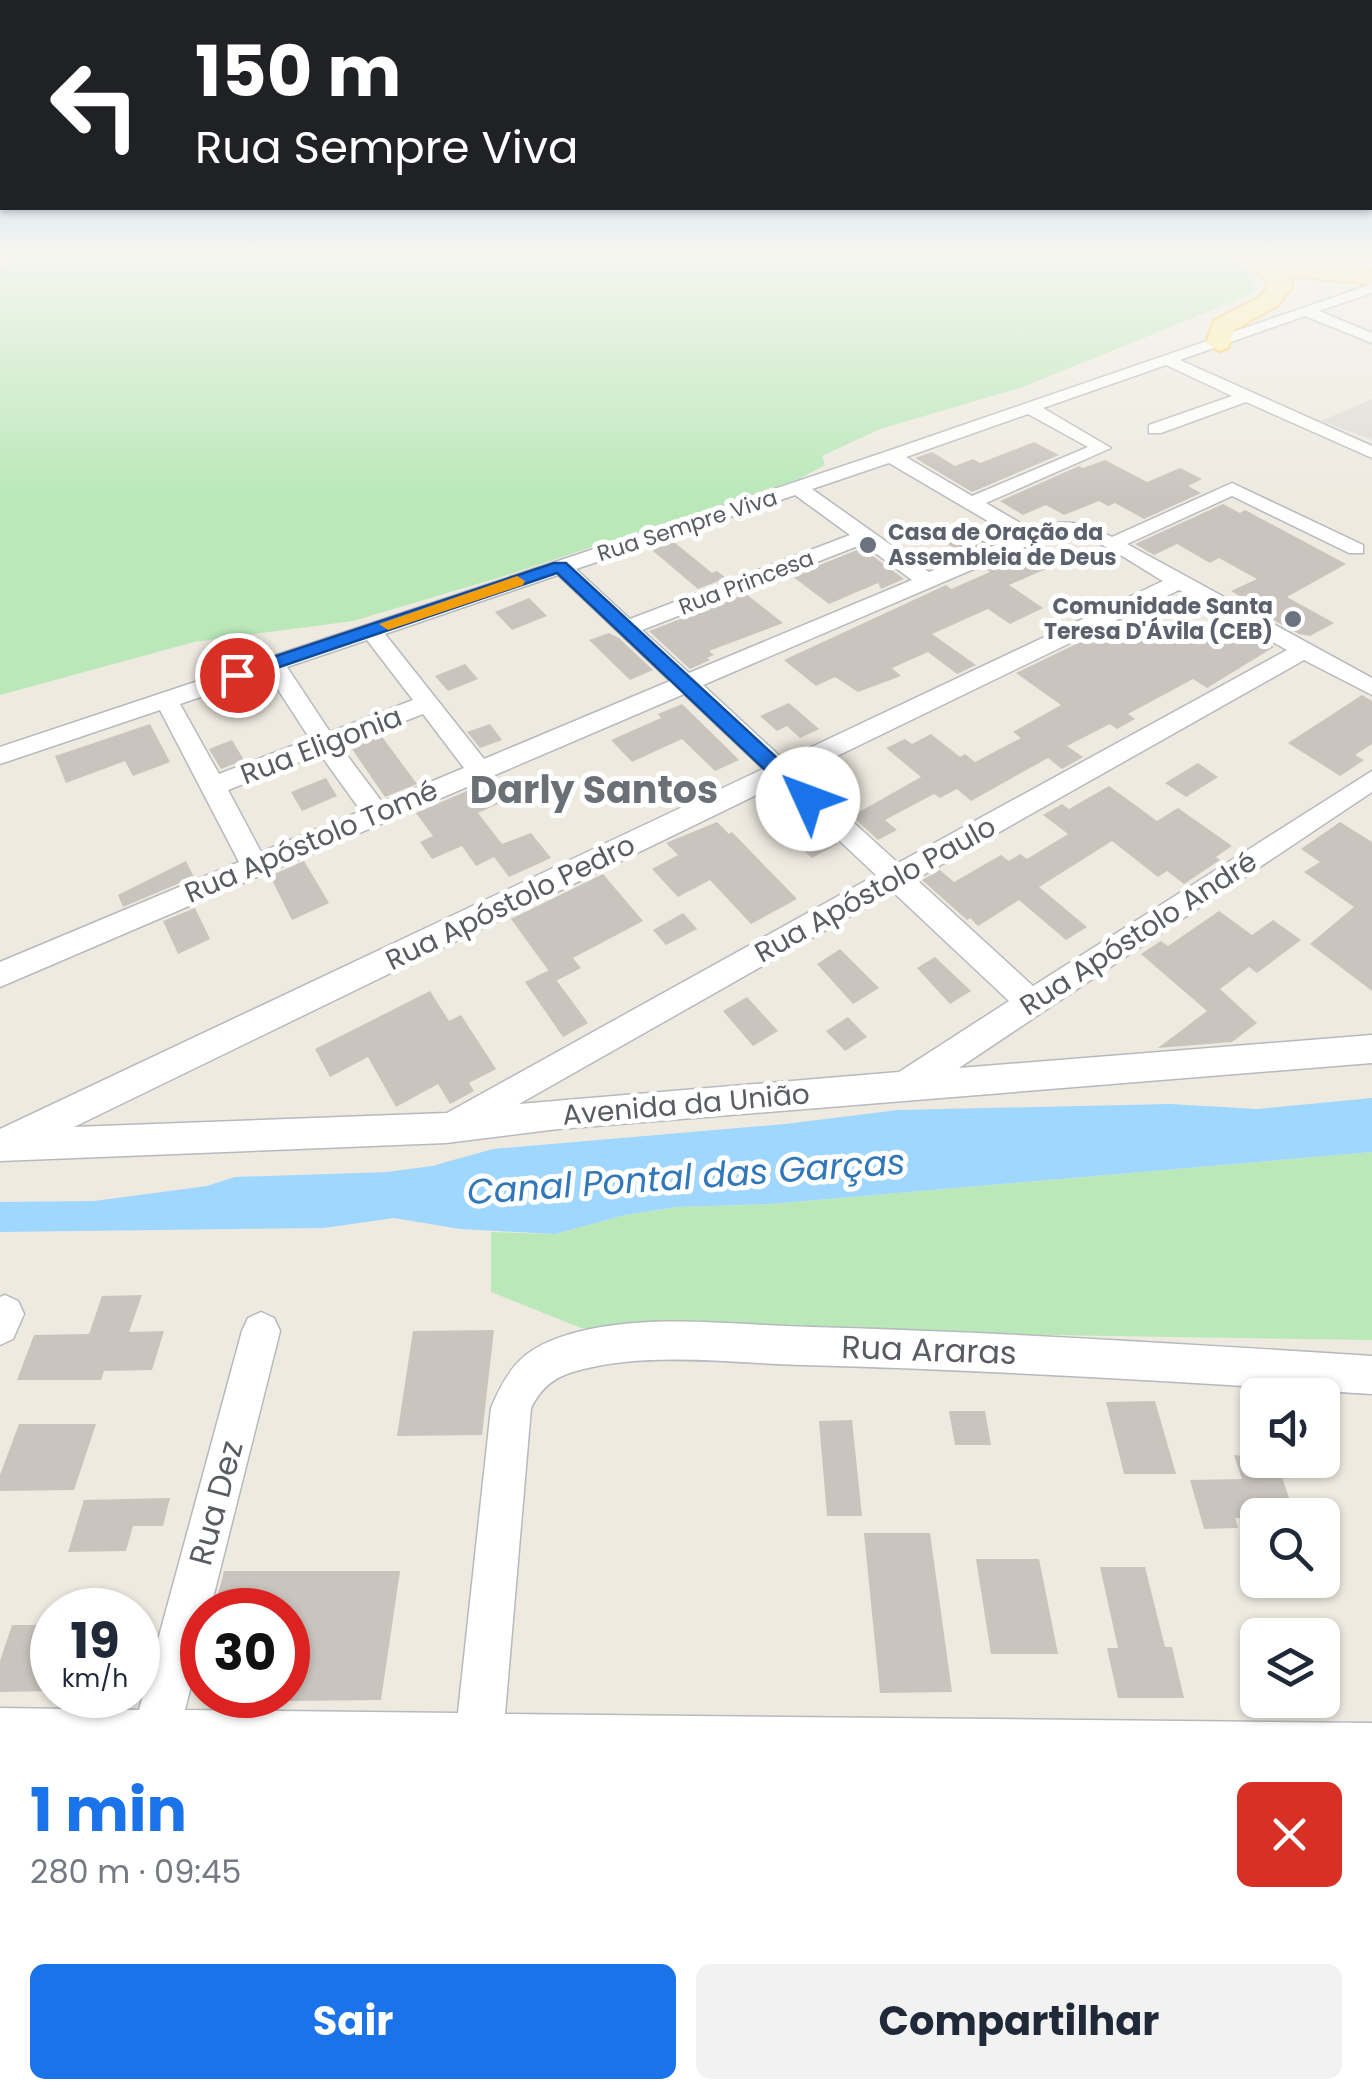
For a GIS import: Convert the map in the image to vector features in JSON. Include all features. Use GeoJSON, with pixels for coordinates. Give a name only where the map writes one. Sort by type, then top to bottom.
{"type":"FeatureCollection","features":[{"type":"Feature","properties":{"kind":"main road"},"geometry":{"type":"LineString","coordinates":[[1219,343],[1221,336]]}},
{"type":"Feature","properties":{"kind":"street","name":"Rua Sempre Viva"},"geometry":{"type":"LineString","coordinates":[[0,756],[1240,336]]}},
{"type":"Feature","properties":{"kind":"street"},"geometry":{"type":"LineString","coordinates":[[1167,360],[1372,453]]}},
{"type":"Feature","properties":{"kind":"street"},"geometry":{"type":"LineString","coordinates":[[1155,429],[1245,397]]}},
{"type":"Feature","properties":{"kind":"street"},"geometry":{"type":"LineString","coordinates":[[971,503],[1102,448],[1028,408]]}},
{"type":"Feature","properties":{"kind":"street"},"geometry":{"type":"LineString","coordinates":[[892,456],[1030,537]]}},
{"type":"Feature","properties":{"kind":"street"},"geometry":{"type":"LineString","coordinates":[[798,488],[928,581]]}},
{"type":"Feature","properties":{"kind":"street"},"geometry":{"type":"LineString","coordinates":[[1112,544],[1232,489],[1356,550]]}},
{"type":"Feature","properties":{"kind":"street","name":"Rua Apóstolo Tomé"},"geometry":{"type":"LineString","coordinates":[[0,975],[1049,528],[1086,530],[1112,544]]}},
{"type":"Feature","properties":{"kind":"street","name":"Rua Princesa"},"geometry":{"type":"LineString","coordinates":[[626,628],[865,536]]}},
{"type":"Feature","properties":{"kind":"street"},"geometry":{"type":"LineString","coordinates":[[1112,544],[1372,688]]}},
{"type":"Feature","properties":{"kind":"street"},"geometry":{"type":"LineString","coordinates":[[560,566],[1032,1003]]}},
{"type":"Feature","properties":{"kind":"street","name":"Rua Apóstolo Pedro"},"geometry":{"type":"LineString","coordinates":[[1,1145],[1180,581]]}},
{"type":"Feature","properties":{"kind":"street"},"geometry":{"type":"LineString","coordinates":[[371,630],[480,771]]}},
{"type":"Feature","properties":{"kind":"street","name":"Rua Apóstolo Paulo"},"geometry":{"type":"LineString","coordinates":[[446,1128],[1304,650]]}},
{"type":"Feature","properties":{"kind":"street"},"geometry":{"type":"LineString","coordinates":[[272,663],[324,743],[376,812]]}},
{"type":"Feature","properties":{"kind":"street"},"geometry":{"type":"LineString","coordinates":[[166,699],[254,864]]}},
{"type":"Feature","properties":{"kind":"street","name":"Rua Eligonia"},"geometry":{"type":"LineString","coordinates":[[214,786],[428,703]]}},
{"type":"Feature","properties":{"kind":"street","name":"Rua Apóstolo André"},"geometry":{"type":"LineString","coordinates":[[904,1087],[1372,780]]}},
{"type":"Feature","properties":{"kind":"street"},"geometry":{"type":"LineString","coordinates":[[1357,1050],[1372,1027]]}},
{"type":"Feature","properties":{"kind":"street","name":"Avenida da União"},"geometry":{"type":"LineString","coordinates":[[1,1145],[446,1128],[524,1118],[1357,1050]]}},
{"type":"Feature","properties":{"kind":"street","name":"Rua Dez"},"geometry":{"type":"LineString","coordinates":[[154,1741],[261,1331]]}},
{"type":"Feature","properties":{"kind":"street","name":"Rua Araras"},"geometry":{"type":"LineString","coordinates":[[478,1742],[511,1408],[522,1382],[546,1362],[597,1348],[652,1344],[952,1348],[1372,1375]]}},
{"type":"Feature","properties":{"kind":"street"},"geometry":{"type":"LineString","coordinates":[[0,1732],[154,1741],[1372,1747]]}},
{"type":"Feature","properties":{"kind":"shaded area"},"geometry":{"type":"Polygon","coordinates":[[[1372,399],[1372,440],[1321,421],[1372,399]]]}},
{"type":"Feature","properties":{"kind":"green space"},"geometry":{"type":"Polygon","coordinates":[[[0,336],[1149,336],[1020,388],[880,429],[822,456],[825,465],[799,479],[504,576],[353,621],[194,642],[0,695],[0,336]]]}},
{"type":"Feature","properties":{"kind":"green space"},"geometry":{"type":"Polygon","coordinates":[[[1372,1152],[1372,1340],[581,1328],[491,1292],[491,1232],[555,1234],[625,1215],[676,1207],[770,1204],[1372,1152]]]}},
{"type":"Feature","properties":{"kind":"water","name":"Canal Pontal das Garças"},"geometry":{"type":"Polygon","coordinates":[[[1372,1098],[1372,1152],[770,1204],[676,1207],[625,1215],[555,1234],[460,1229],[394,1218],[324,1228],[0,1232],[0,1202],[94,1201],[207,1186],[235,1177],[387,1172],[432,1166],[493,1149],[785,1124],[898,1110],[1170,1104],[1257,1109],[1372,1098]]]}},
{"type":"Feature","properties":{"kind":"building"},"geometry":{"type":"Polygon","coordinates":[[[1034,442],[1059,455],[972,492],[915,458],[932,452],[955,466],[973,459],[980,463],[1034,442]]]}},
{"type":"Feature","properties":{"kind":"building"},"geometry":{"type":"Polygon","coordinates":[[[1105,460],[1147,482],[1180,468],[1202,479],[1188,486],[1201,493],[1144,519],[1115,503],[1108,506],[1099,501],[1064,515],[1046,505],[1023,515],[1000,501],[1079,466],[1105,460]]]}},
{"type":"Feature","properties":{"kind":"building"},"geometry":{"type":"Polygon","coordinates":[[[1223,504],[1240,513],[1245,510],[1346,564],[1287,597],[1334,623],[1310,636],[1299,634],[1251,608],[1255,605],[1231,591],[1257,579],[1219,558],[1210,563],[1177,544],[1154,555],[1135,544],[1223,504]]]}},
{"type":"Feature","properties":{"kind":"building"},"geometry":{"type":"Polygon","coordinates":[[[976,525],[999,539],[963,554],[943,541],[976,525]]]}},
{"type":"Feature","properties":{"kind":"building"},"geometry":{"type":"Polygon","coordinates":[[[674,542],[712,573],[717,571],[726,578],[698,589],[652,550],[674,542]]]}},
{"type":"Feature","properties":{"kind":"building"},"geometry":{"type":"Polygon","coordinates":[[[862,548],[904,579],[881,589],[878,583],[829,604],[792,576],[862,548]]]}},
{"type":"Feature","properties":{"kind":"building"},"geometry":{"type":"Polygon","coordinates":[[[1021,553],[1046,569],[1009,585],[1043,608],[1010,624],[988,609],[932,634],[976,665],[957,674],[928,652],[892,668],[901,676],[858,692],[835,677],[816,686],[784,660],[946,585],[951,589],[990,572],[985,568],[1021,553]]]}},
{"type":"Feature","properties":{"kind":"building"},"geometry":{"type":"Polygon","coordinates":[[[746,594],[783,623],[709,651],[714,655],[707,658],[710,660],[690,669],[649,631],[746,594]]]}},
{"type":"Feature","properties":{"kind":"building"},"geometry":{"type":"Polygon","coordinates":[[[529,598],[547,616],[512,630],[495,612],[529,598]]]}},
{"type":"Feature","properties":{"kind":"building"},"geometry":{"type":"Polygon","coordinates":[[[1182,618],[1205,632],[1226,620],[1274,647],[1207,688],[1193,679],[1128,714],[1135,719],[1117,729],[1110,724],[1067,746],[1083,757],[1062,769],[1048,758],[971,801],[957,789],[940,798],[934,794],[885,820],[897,830],[878,840],[852,816],[921,777],[886,748],[905,739],[912,744],[931,734],[960,757],[965,754],[975,762],[1021,738],[1013,732],[1061,705],[1016,673],[1128,619],[1152,634],[1182,618]]]}},
{"type":"Feature","properties":{"kind":"building"},"geometry":{"type":"Polygon","coordinates":[[[609,633],[653,670],[630,680],[589,640],[609,633]]]}},
{"type":"Feature","properties":{"kind":"building"},"geometry":{"type":"Polygon","coordinates":[[[465,664],[478,679],[448,691],[435,676],[465,664]]]}},
{"type":"Feature","properties":{"kind":"building"},"geometry":{"type":"Polygon","coordinates":[[[1362,695],[1372,701],[1372,744],[1355,755],[1364,760],[1340,776],[1288,743],[1362,695]]]}},
{"type":"Feature","properties":{"kind":"building"},"geometry":{"type":"Polygon","coordinates":[[[789,703],[819,729],[800,738],[787,726],[777,731],[760,716],[789,703]]]}},
{"type":"Feature","properties":{"kind":"building"},"geometry":{"type":"Polygon","coordinates":[[[682,704],[739,760],[715,771],[682,739],[632,762],[611,740],[682,704]]]}},
{"type":"Feature","properties":{"kind":"building"},"geometry":{"type":"Polygon","coordinates":[[[150,724],[170,762],[133,776],[125,761],[66,783],[55,756],[150,724]]]}},
{"type":"Feature","properties":{"kind":"building"},"geometry":{"type":"Polygon","coordinates":[[[490,724],[502,740],[480,748],[467,732],[490,724]]]}},
{"type":"Feature","properties":{"kind":"building"},"geometry":{"type":"Polygon","coordinates":[[[380,734],[417,784],[385,797],[350,746],[380,734]]]}},
{"type":"Feature","properties":{"kind":"building"},"geometry":{"type":"Polygon","coordinates":[[[232,740],[244,760],[221,769],[209,749],[232,740]]]}},
{"type":"Feature","properties":{"kind":"building"},"geometry":{"type":"Polygon","coordinates":[[[1198,763],[1218,777],[1186,797],[1165,783],[1198,763]]]}},
{"type":"Feature","properties":{"kind":"building"},"geometry":{"type":"Polygon","coordinates":[[[326,778],[337,796],[302,811],[291,792],[326,778]]]}},
{"type":"Feature","properties":{"kind":"building"},"geometry":{"type":"Polygon","coordinates":[[[492,780],[507,800],[478,813],[502,844],[531,833],[551,858],[509,877],[494,857],[476,866],[462,846],[432,859],[420,842],[433,836],[416,813],[492,780]]]}},
{"type":"Feature","properties":{"kind":"building"},"geometry":{"type":"Polygon","coordinates":[[[1109,786],[1157,821],[1178,808],[1232,846],[1216,857],[1220,860],[1184,884],[1167,871],[1158,877],[1112,841],[1039,887],[1087,927],[1066,940],[1019,900],[978,926],[922,880],[940,870],[954,882],[1001,855],[1009,861],[1020,854],[1027,859],[1068,834],[1043,815],[1062,804],[1069,809],[1109,786]]]}},
{"type":"Feature","properties":{"kind":"building"},"geometry":{"type":"Polygon","coordinates":[[[797,811],[838,844],[812,858],[773,823],[797,811]]]}},
{"type":"Feature","properties":{"kind":"building"},"geometry":{"type":"Polygon","coordinates":[[[717,822],[729,834],[732,832],[797,899],[751,924],[710,880],[678,897],[652,869],[678,855],[666,843],[717,822]]]}},
{"type":"Feature","properties":{"kind":"building"},"geometry":{"type":"Polygon","coordinates":[[[1340,822],[1372,842],[1372,991],[1310,944],[1354,907],[1304,872],[1320,862],[1301,849],[1340,822]]]}},
{"type":"Feature","properties":{"kind":"building"},"geometry":{"type":"Polygon","coordinates":[[[186,861],[194,877],[123,907],[118,895],[186,861]]]}},
{"type":"Feature","properties":{"kind":"building"},"geometry":{"type":"Polygon","coordinates":[[[304,861],[329,903],[292,920],[270,876],[304,861]]]}},
{"type":"Feature","properties":{"kind":"building"},"geometry":{"type":"Polygon","coordinates":[[[603,874],[643,921],[573,958],[581,968],[556,981],[511,919],[603,874]]]}},
{"type":"Feature","properties":{"kind":"building"},"geometry":{"type":"Polygon","coordinates":[[[195,908],[210,939],[178,954],[163,921],[195,908]]]}},
{"type":"Feature","properties":{"kind":"building"},"geometry":{"type":"Polygon","coordinates":[[[1219,911],[1252,935],[1273,920],[1301,940],[1257,973],[1249,967],[1220,989],[1257,1023],[1232,1042],[1158,1048],[1207,1011],[1141,954],[1161,941],[1168,946],[1219,911]]]}},
{"type":"Feature","properties":{"kind":"building"},"geometry":{"type":"Polygon","coordinates":[[[683,913],[697,929],[666,945],[653,930],[683,913]]]}},
{"type":"Feature","properties":{"kind":"building"},"geometry":{"type":"Polygon","coordinates":[[[840,949],[879,988],[853,1004],[817,964],[840,949]]]}},
{"type":"Feature","properties":{"kind":"building"},"geometry":{"type":"Polygon","coordinates":[[[935,957],[971,991],[950,1004],[917,968],[935,957]]]}},
{"type":"Feature","properties":{"kind":"building"},"geometry":{"type":"Polygon","coordinates":[[[549,970],[588,1023],[563,1037],[525,982],[549,970]]]}},
{"type":"Feature","properties":{"kind":"building"},"geometry":{"type":"Polygon","coordinates":[[[430,991],[449,1021],[461,1015],[496,1069],[469,1083],[474,1091],[450,1104],[438,1084],[396,1107],[368,1057],[330,1077],[315,1049],[430,991]]]}},
{"type":"Feature","properties":{"kind":"building"},"geometry":{"type":"Polygon","coordinates":[[[747,997],[778,1031],[753,1046],[723,1011],[747,997]]]}},
{"type":"Feature","properties":{"kind":"building"},"geometry":{"type":"Polygon","coordinates":[[[848,1017],[867,1037],[845,1051],[826,1031],[848,1017]]]}},
{"type":"Feature","properties":{"kind":"building"},"geometry":{"type":"Polygon","coordinates":[[[142,1295],[129,1332],[164,1331],[152,1370],[104,1371],[101,1380],[17,1380],[34,1335],[89,1334],[102,1296],[142,1295]]]}},
{"type":"Feature","properties":{"kind":"building"},"geometry":{"type":"Polygon","coordinates":[[[494,1330],[482,1435],[397,1436],[413,1331],[494,1330]]]}},
{"type":"Feature","properties":{"kind":"building"},"geometry":{"type":"Polygon","coordinates":[[[1155,1401],[1176,1474],[1124,1474],[1106,1402],[1155,1401]]]}},
{"type":"Feature","properties":{"kind":"building"},"geometry":{"type":"Polygon","coordinates":[[[949,1411],[985,1411],[991,1445],[955,1445],[949,1411]]]}},
{"type":"Feature","properties":{"kind":"building"},"geometry":{"type":"Polygon","coordinates":[[[852,1420],[862,1516],[827,1516],[819,1421],[852,1420]]]}},
{"type":"Feature","properties":{"kind":"building"},"geometry":{"type":"Polygon","coordinates":[[[19,1424],[96,1424],[74,1490],[0,1491],[0,1475],[19,1424]]]}},
{"type":"Feature","properties":{"kind":"building"},"geometry":{"type":"Polygon","coordinates":[[[1282,1478],[1289,1498],[1240,1498],[1240,1518],[1235,1518],[1238,1528],[1204,1529],[1190,1480],[1282,1478]]]}},
{"type":"Feature","properties":{"kind":"building"},"geometry":{"type":"Polygon","coordinates":[[[170,1498],[163,1526],[133,1526],[126,1551],[68,1552],[84,1500],[170,1498]]]}},
{"type":"Feature","properties":{"kind":"building"},"geometry":{"type":"Polygon","coordinates":[[[864,1533],[930,1533],[952,1692],[880,1693],[864,1533]]]}},
{"type":"Feature","properties":{"kind":"building"},"geometry":{"type":"Polygon","coordinates":[[[976,1559],[1039,1559],[1058,1654],[991,1654],[976,1559]]]}},
{"type":"Feature","properties":{"kind":"building"},"geometry":{"type":"Polygon","coordinates":[[[1100,1567],[1145,1567],[1165,1647],[1172,1647],[1184,1698],[1118,1698],[1107,1648],[1118,1648],[1100,1567]]]}},
{"type":"Feature","properties":{"kind":"building"},"geometry":{"type":"Polygon","coordinates":[[[224,1571],[400,1571],[381,1700],[310,1701],[310,1588],[220,1588],[224,1571]]]}},
{"type":"Feature","properties":{"kind":"building"},"geometry":{"type":"Polygon","coordinates":[[[12,1625],[30,1625],[30,1691],[0,1692],[0,1661],[12,1625]]]}},
{"type":"Feature","properties":{"kind":"slow traffic"},"geometry":{"type":"LineString","coordinates":[[388,624],[517,581]]}},
{"type":"Feature","properties":{"kind":"place","name":"Casa de Oração da Assembleia de Deus"},"geometry":{"type":"Point","coordinates":[868,545]}},
{"type":"Feature","properties":{"kind":"place","name":"Comunidade Santa Teresa D'Ávila (CEB)"},"geometry":{"type":"Point","coordinates":[1293,619]}},
{"type":"Feature","properties":{"kind":"district","name":"Darly Santos"},"geometry":{"type":"Point","coordinates":[594,790]}},
{"type":"Feature","properties":{"kind":"route"},"geometry":{"type":"LineString","coordinates":[[237,675],[560,566],[808,799]]}}]}
